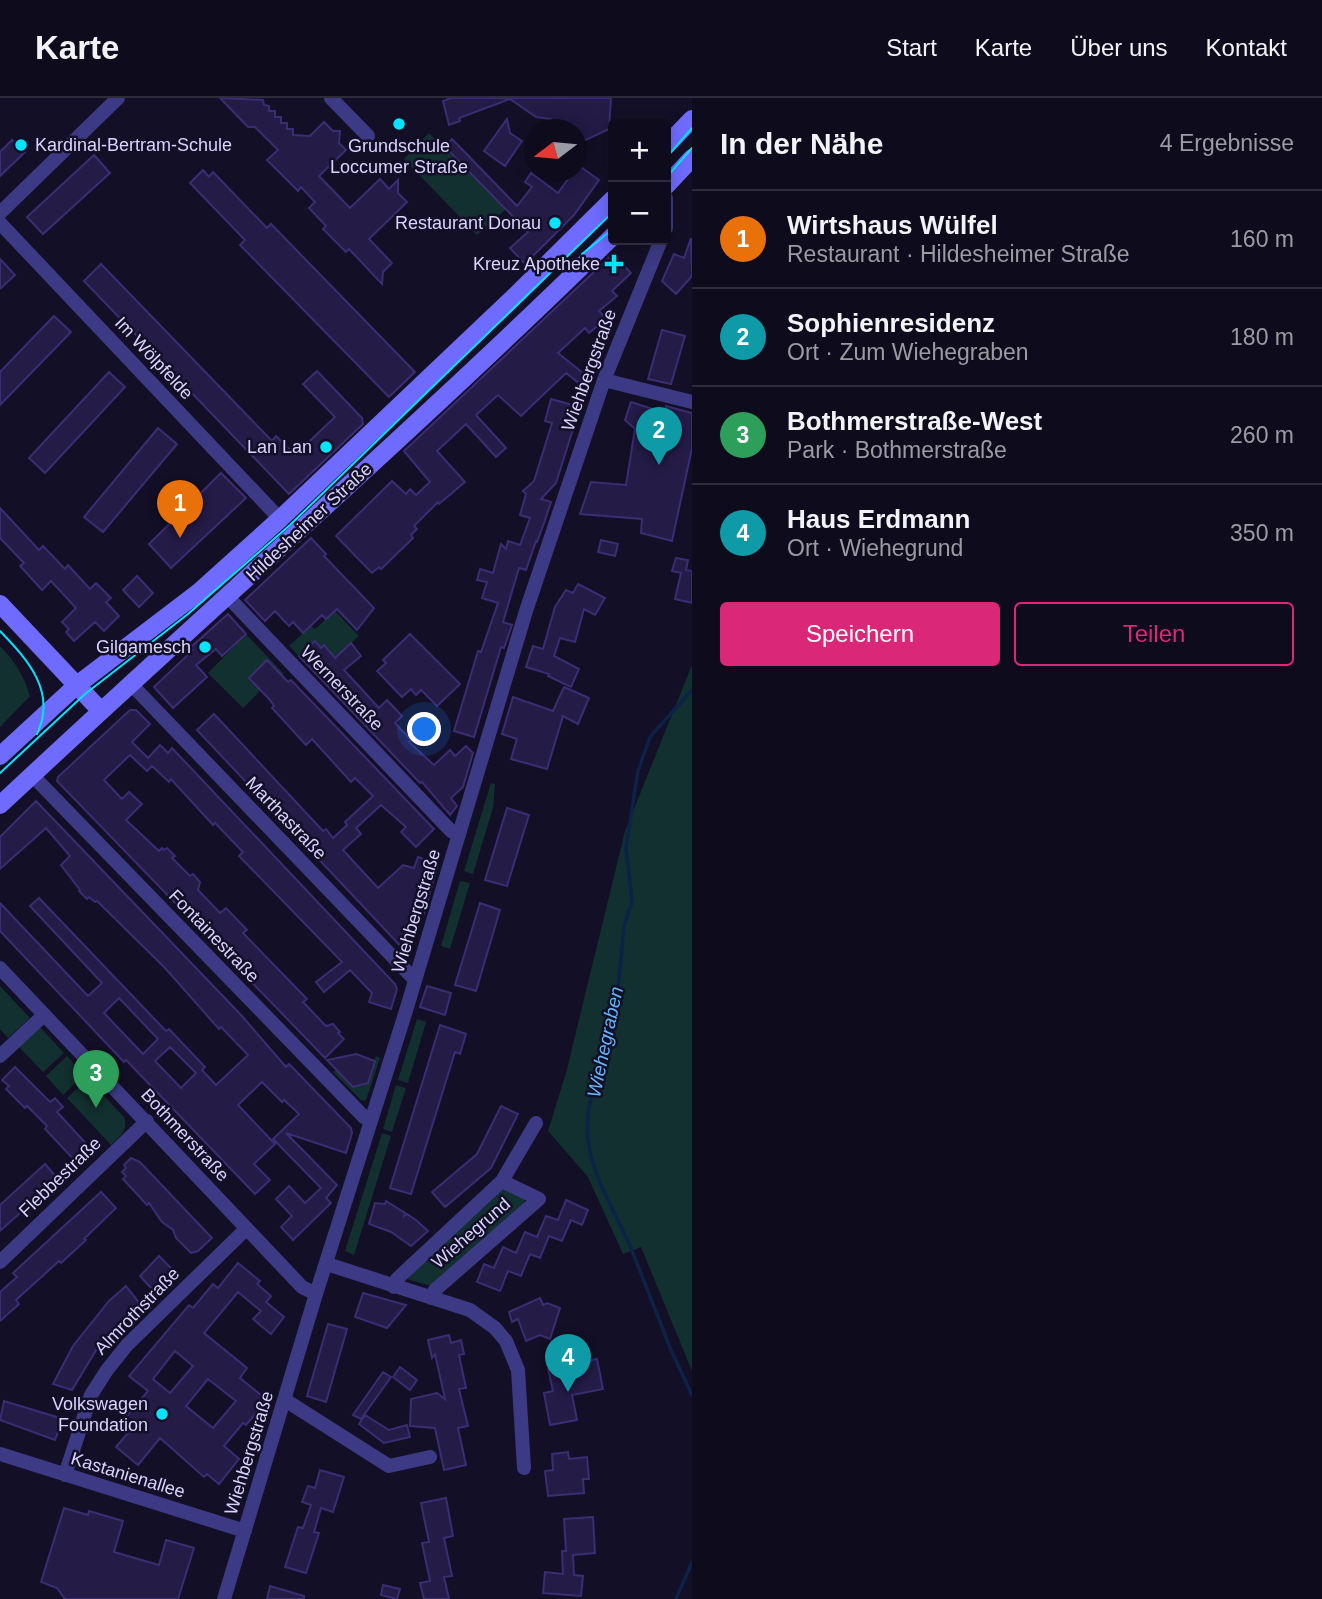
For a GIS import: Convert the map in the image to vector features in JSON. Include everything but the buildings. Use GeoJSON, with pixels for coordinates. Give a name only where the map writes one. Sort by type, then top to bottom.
{"type":"FeatureCollection","features":[{"type":"Feature","properties":{"kind":"main road"},"geometry":{"type":"LineString","coordinates":[[671,141],[692,118]]}},
{"type":"Feature","properties":{"kind":"main road"},"geometry":{"type":"LineString","coordinates":[[670,182],[692,158]]}},
{"type":"Feature","properties":{"kind":"main road","name":"Hildesheimer Straße"},"geometry":{"type":"LineString","coordinates":[[0,756],[77,685],[199,592],[280,519],[507,304],[608,204]]}},
{"type":"Feature","properties":{"kind":"main road","name":"Hildesheimer Straße"},"geometry":{"type":"LineString","coordinates":[[0,805],[507,339],[608,241]]}},
{"type":"Feature","properties":{"kind":"main road"},"geometry":{"type":"LineString","coordinates":[[0,604],[101,711]]}},
{"type":"Feature","properties":{"kind":"street"},"geometry":{"type":"LineString","coordinates":[[0,213],[118,98]]}},
{"type":"Feature","properties":{"kind":"street"},"geometry":{"type":"LineString","coordinates":[[331,98],[368,136]]}},
{"type":"Feature","properties":{"kind":"street","name":"Im Wölpfelde"},"geometry":{"type":"LineString","coordinates":[[0,223],[280,519]]}},
{"type":"Feature","properties":{"kind":"street","name":"Wiehbergstraße"},"geometry":{"type":"LineString","coordinates":[[224,1599],[526,611],[604,380],[659,245]]}},
{"type":"Feature","properties":{"kind":"street"},"geometry":{"type":"LineString","coordinates":[[604,380],[692,402]]}},
{"type":"Feature","properties":{"kind":"street","name":"Wernerstraße"},"geometry":{"type":"LineString","coordinates":[[228,597],[451,831],[459,835]]}},
{"type":"Feature","properties":{"kind":"street","name":"Marthastraße"},"geometry":{"type":"LineString","coordinates":[[130,683],[415,980]]}},
{"type":"Feature","properties":{"kind":"street","name":"Fontainestraße"},"geometry":{"type":"LineString","coordinates":[[32,775],[364,1117],[371,1120]]}},
{"type":"Feature","properties":{"kind":"street","name":"Bothmerstraße"},"geometry":{"type":"LineString","coordinates":[[0,968],[302,1287],[316,1293]]}},
{"type":"Feature","properties":{"kind":"street"},"geometry":{"type":"LineString","coordinates":[[0,1056],[44,1015]]}},
{"type":"Feature","properties":{"kind":"street","name":"Flebbestraße"},"geometry":{"type":"LineString","coordinates":[[0,1262],[147,1121]]}},
{"type":"Feature","properties":{"kind":"street"},"geometry":{"type":"LineString","coordinates":[[394,1287],[397,1279],[502,1181],[536,1123]]}},
{"type":"Feature","properties":{"kind":"street","name":"Wiehegrund"},"geometry":{"type":"LineString","coordinates":[[431,1298],[435,1290],[540,1199],[502,1181]]}},
{"type":"Feature","properties":{"kind":"street","name":"Almrothstraße"},"geometry":{"type":"LineString","coordinates":[[65,1475],[92,1395],[107,1370],[127,1345],[246,1229]]}},
{"type":"Feature","properties":{"kind":"street"},"geometry":{"type":"LineString","coordinates":[[327,1264],[470,1310],[495,1328],[513,1355],[520,1385],[524,1468]]}},
{"type":"Feature","properties":{"kind":"street"},"geometry":{"type":"LineString","coordinates":[[285,1401],[297,1406],[389,1466],[430,1457]]}},
{"type":"Feature","properties":{"kind":"street","name":"Kastanienallee"},"geometry":{"type":"LineString","coordinates":[[0,1454],[245,1531]]}},
{"type":"Feature","properties":{"kind":"green space"},"geometry":{"type":"Polygon","coordinates":[[[429,133],[506,209],[477,235],[404,159],[429,133]]]}},
{"type":"Feature","properties":{"kind":"green space"},"geometry":{"type":"Polygon","coordinates":[[[335,611],[359,636],[337,656],[335,662],[324,645],[321,648],[315,641],[299,656],[289,646],[311,626],[315,629],[335,611]]]}},
{"type":"Feature","properties":{"kind":"green space"},"geometry":{"type":"Polygon","coordinates":[[[246,634],[283,673],[283,677],[267,661],[249,678],[261,690],[243,708],[208,673],[246,634]]]}},
{"type":"Feature","properties":{"kind":"green space"},"geometry":{"type":"Polygon","coordinates":[[[0,646],[18,669],[30,696],[0,727],[0,646]]]}},
{"type":"Feature","properties":{"kind":"green space"},"geometry":{"type":"Polygon","coordinates":[[[692,665],[692,1371],[641,1247],[623,1254],[588,1177],[548,1131],[566,1073],[625,831],[692,665]]]}},
{"type":"Feature","properties":{"kind":"green space"},"geometry":{"type":"Polygon","coordinates":[[[491,783],[495,784],[493,808],[473,874],[464,871],[491,783]]]}},
{"type":"Feature","properties":{"kind":"green space"},"geometry":{"type":"Polygon","coordinates":[[[460,881],[470,883],[450,949],[441,946],[460,881]]]}},
{"type":"Feature","properties":{"kind":"green space"},"geometry":{"type":"Polygon","coordinates":[[[0,986],[30,1018],[8,1038],[0,1029],[0,986]]]}},
{"type":"Feature","properties":{"kind":"green space"},"geometry":{"type":"Polygon","coordinates":[[[417,1019],[426,1022],[408,1083],[398,1080],[417,1019]]]}},
{"type":"Feature","properties":{"kind":"green space"},"geometry":{"type":"Polygon","coordinates":[[[39,1026],[64,1053],[43,1072],[18,1046],[39,1026]]]}},
{"type":"Feature","properties":{"kind":"green space"},"geometry":{"type":"Polygon","coordinates":[[[67,1056],[84,1075],[63,1095],[46,1076],[67,1056]]]}},
{"type":"Feature","properties":{"kind":"green space"},"geometry":{"type":"Polygon","coordinates":[[[376,1056],[380,1058],[366,1100],[362,1101],[333,1072],[336,1070],[367,1083],[376,1056]]]}},
{"type":"Feature","properties":{"kind":"green space"},"geometry":{"type":"Polygon","coordinates":[[[88,1079],[124,1117],[124,1130],[111,1145],[67,1098],[88,1079]]]}},
{"type":"Feature","properties":{"kind":"green space"},"geometry":{"type":"Polygon","coordinates":[[[396,1085],[406,1088],[392,1132],[383,1129],[396,1085]]]}},
{"type":"Feature","properties":{"kind":"green space"},"geometry":{"type":"Polygon","coordinates":[[[382,1133],[391,1136],[354,1255],[345,1251],[382,1133]]]}},
{"type":"Feature","properties":{"kind":"green space"},"geometry":{"type":"Polygon","coordinates":[[[506,1187],[525,1198],[523,1207],[431,1286],[407,1279],[506,1187]]]}},
{"type":"Feature","properties":{"kind":"waterway","name":"Wiehegraben"},"geometry":{"type":"LineString","coordinates":[[692,690],[650,737],[638,771],[626,847],[632,902],[624,926],[618,988],[599,1060],[588,1113],[587,1133],[591,1157],[600,1183],[631,1248],[671,1350],[692,1395]]}},
{"type":"Feature","properties":{"kind":"waterway","name":"Wiehegraben"},"geometry":{"type":"LineString","coordinates":[[676,1599],[692,1562]]}},
{"type":"Feature","properties":{"kind":"tram line"},"geometry":{"type":"LineString","coordinates":[[671,152],[692,128]]}},
{"type":"Feature","properties":{"kind":"tram line"},"geometry":{"type":"LineString","coordinates":[[671,172],[692,148]]}},
{"type":"Feature","properties":{"kind":"tram line"},"geometry":{"type":"LineString","coordinates":[[0,773],[85,694],[188,614],[290,525],[608,217]]}},
{"type":"Feature","properties":{"kind":"tram line"},"geometry":{"type":"LineString","coordinates":[[582,254],[608,233]]}},
{"type":"Feature","properties":{"kind":"tram line"},"geometry":{"type":"LineString","coordinates":[[0,631],[29,665],[41,691],[44,704],[37,734]]}},
{"type":"Feature","properties":{"kind":"place","name":"Grundschule Loccumer Straße"},"geometry":{"type":"Point","coordinates":[399,124]}},
{"type":"Feature","properties":{"kind":"place","name":"Kardinal-Bertram-Schule"},"geometry":{"type":"Point","coordinates":[21,145]}},
{"type":"Feature","properties":{"kind":"place","name":"Restaurant Donau"},"geometry":{"type":"Point","coordinates":[555,223]}},
{"type":"Feature","properties":{"kind":"place","name":"Kreuz Apotheke"},"geometry":{"type":"Point","coordinates":[614,264]}},
{"type":"Feature","properties":{"kind":"place","name":"Lan Lan"},"geometry":{"type":"Point","coordinates":[326,447]}},
{"type":"Feature","properties":{"kind":"place","name":"Sophienresidenz"},"geometry":{"type":"Point","coordinates":[659,465]}},
{"type":"Feature","properties":{"kind":"place","name":"Wirtshaus Wülfel"},"geometry":{"type":"Point","coordinates":[180,538]}},
{"type":"Feature","properties":{"kind":"place","name":"Gilgamesch"},"geometry":{"type":"Point","coordinates":[205,647]}},
{"type":"Feature","properties":{"kind":"place","name":"Bothmerstraße-West"},"geometry":{"type":"Point","coordinates":[96,1108]}},
{"type":"Feature","properties":{"kind":"place","name":"Haus Erdmann"},"geometry":{"type":"Point","coordinates":[568,1392]}},
{"type":"Feature","properties":{"kind":"place","name":"Volkswagen Foundation"},"geometry":{"type":"Point","coordinates":[162,1414]}}]}
